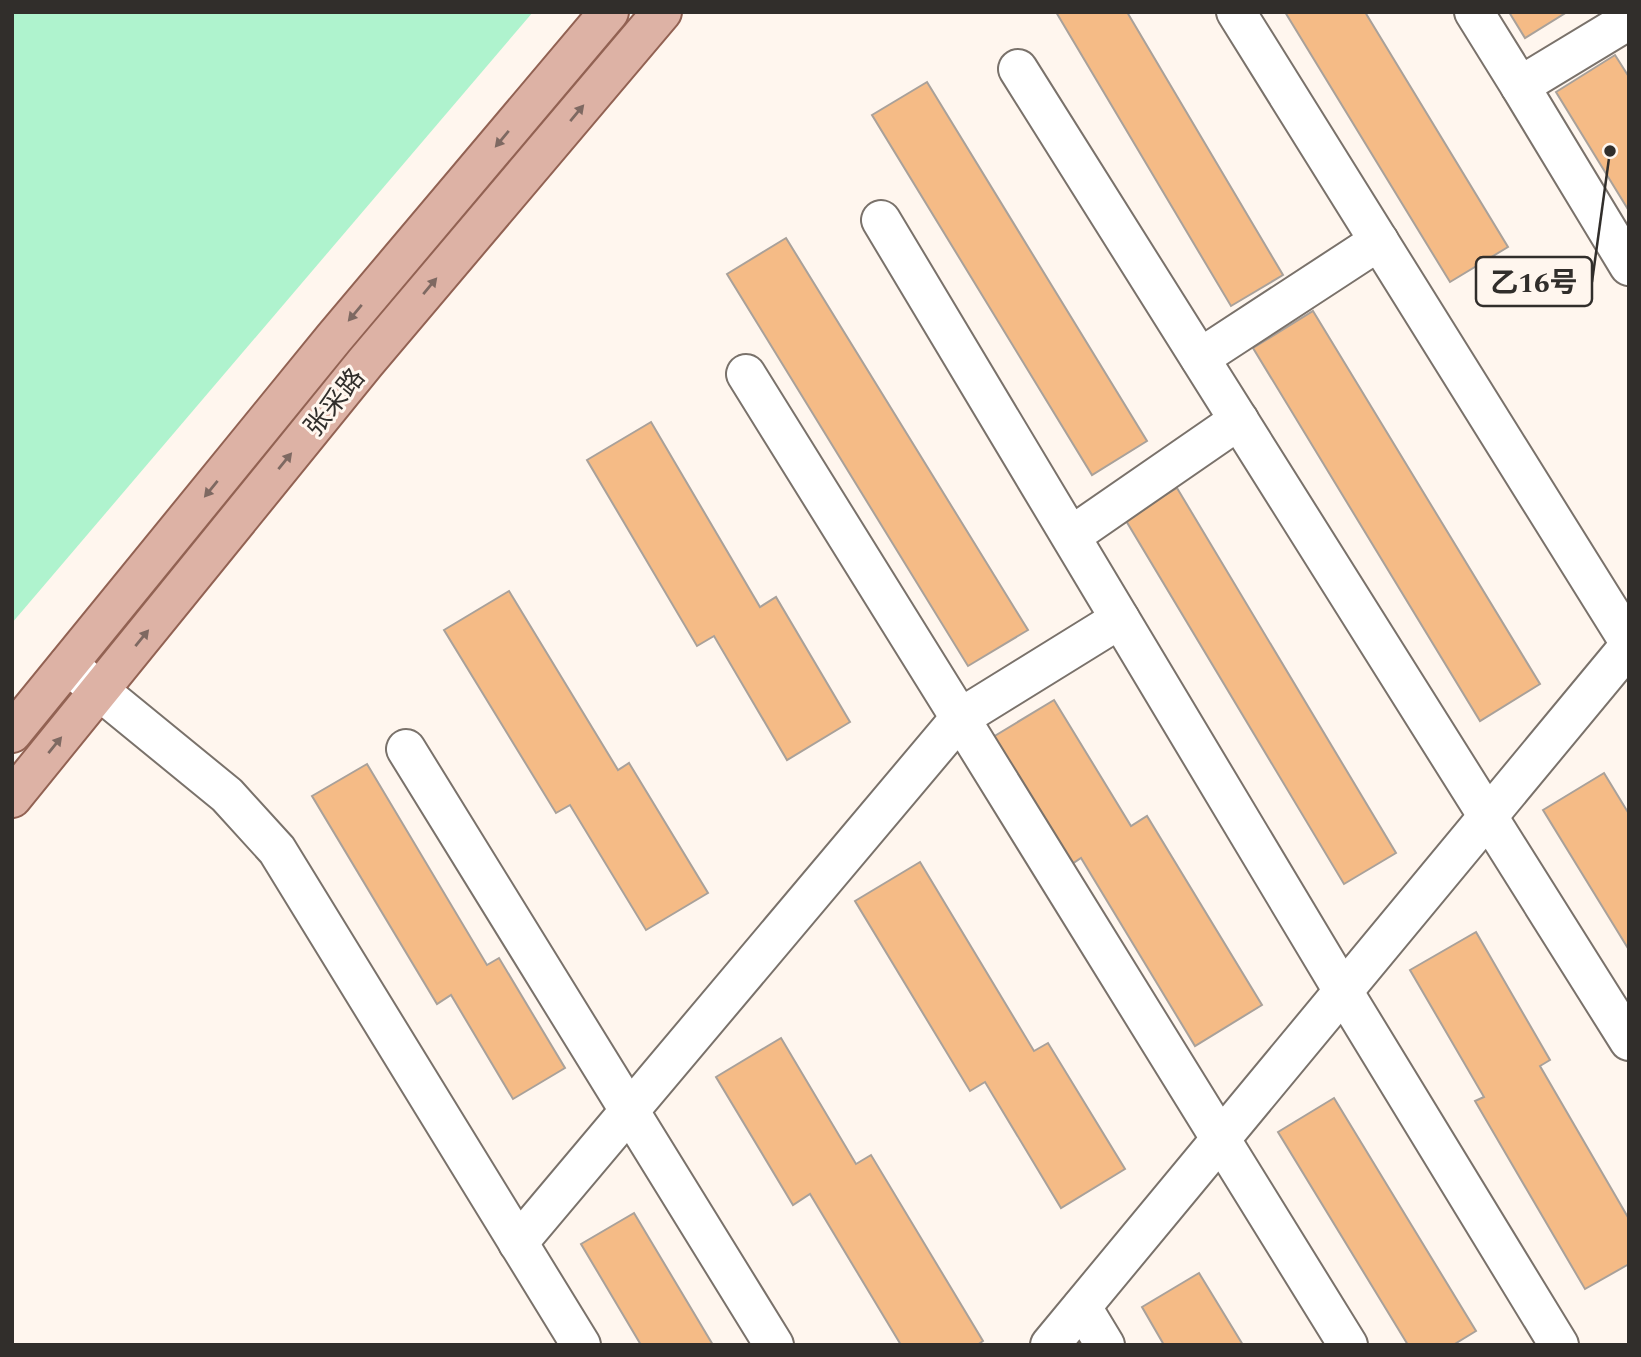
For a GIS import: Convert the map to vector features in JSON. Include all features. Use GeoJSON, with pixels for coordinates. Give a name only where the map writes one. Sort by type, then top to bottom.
{"type":"FeatureCollection","features":[{"type":"Feature","properties":{"kind":"main road","name":"张采路"},"geometry":{"type":"LineString","coordinates":[[12,733],[334,338],[609,12]]}},
{"type":"Feature","properties":{"kind":"main road","name":"张采路"},"geometry":{"type":"LineString","coordinates":[[12,797],[365,363],[662,12]]}},
{"type":"Feature","properties":{"kind":"street"},"geometry":{"type":"LineString","coordinates":[[1050,1345],[1629,644],[1236,12]]}},
{"type":"Feature","properties":{"kind":"street"},"geometry":{"type":"LineString","coordinates":[[1475,12],[1629,266]]}},
{"type":"Feature","properties":{"kind":"street"},"geometry":{"type":"LineString","coordinates":[[1520,86],[1629,20]]}},
{"type":"Feature","properties":{"kind":"street"},"geometry":{"type":"LineString","coordinates":[[1018,69],[1629,1041]]}},
{"type":"Feature","properties":{"kind":"street"},"geometry":{"type":"LineString","coordinates":[[881,220],[1343,991],[1559,1345]]}},
{"type":"Feature","properties":{"kind":"street"},"geometry":{"type":"LineString","coordinates":[[1200,358],[1379,241]]}},
{"type":"Feature","properties":{"kind":"street"},"geometry":{"type":"LineString","coordinates":[[746,374],[1348,1345]]}},
{"type":"Feature","properties":{"kind":"street"},"geometry":{"type":"LineString","coordinates":[[1071,536],[1238,420]]}},
{"type":"Feature","properties":{"kind":"street"},"geometry":{"type":"LineString","coordinates":[[518,1243],[960,718],[1120,619]]}},
{"type":"Feature","properties":{"kind":"street"},"geometry":{"type":"LineString","coordinates":[[68,665],[227,795],[277,850],[581,1345]]}},
{"type":"Feature","properties":{"kind":"street"},"geometry":{"type":"LineString","coordinates":[[407,749],[774,1345]]}},
{"type":"Feature","properties":{"kind":"street"},"geometry":{"type":"LineString","coordinates":[[1082,1307],[1105,1345]]}},
{"type":"Feature","properties":{"kind":"green space"},"geometry":{"type":"Polygon","coordinates":[[[12,12],[533,12],[12,623],[12,12]]]}},
{"type":"Feature","properties":{"kind":"building"},"geometry":{"type":"Polygon","coordinates":[[[1056,12],[1127,12],[1283,275],[1231,306],[1056,12]]]}},
{"type":"Feature","properties":{"kind":"building"},"geometry":{"type":"Polygon","coordinates":[[[1285,12],[1365,12],[1508,247],[1450,282],[1285,12]]]}},
{"type":"Feature","properties":{"kind":"building"},"geometry":{"type":"Polygon","coordinates":[[[1509,12],[1567,12],[1525,38],[1509,12]]]}},
{"type":"Feature","properties":{"kind":"building"},"geometry":{"type":"Polygon","coordinates":[[[1615,55],[1629,77],[1629,211],[1556,92],[1615,55]]]}},
{"type":"Feature","properties":{"kind":"building"},"geometry":{"type":"Polygon","coordinates":[[[927,82],[1147,441],[1092,475],[872,115],[927,82]]]}},
{"type":"Feature","properties":{"kind":"building"},"geometry":{"type":"Polygon","coordinates":[[[786,238],[1028,630],[968,666],[727,274],[786,238]]]}},
{"type":"Feature","properties":{"kind":"building"},"geometry":{"type":"Polygon","coordinates":[[[1313,311],[1540,684],[1480,721],[1253,348],[1313,311]]]}},
{"type":"Feature","properties":{"kind":"building"},"geometry":{"type":"Polygon","coordinates":[[[651,422],[760,607],[776,597],[850,722],[787,760],[714,636],[697,646],[587,460],[651,422]]]}},
{"type":"Feature","properties":{"kind":"building"},"geometry":{"type":"Polygon","coordinates":[[[1177,488],[1396,853],[1344,884],[1125,519],[1177,488]]]}},
{"type":"Feature","properties":{"kind":"building"},"geometry":{"type":"Polygon","coordinates":[[[509,591],[618,770],[629,763],[708,893],[646,930],[570,805],[556,813],[444,630],[509,591]]]}},
{"type":"Feature","properties":{"kind":"building"},"geometry":{"type":"Polygon","coordinates":[[[1054,700],[1131,826],[1147,816],[1262,1005],[1195,1046],[1081,858],[1066,868],[988,740],[1054,700]]]}},
{"type":"Feature","properties":{"kind":"building"},"geometry":{"type":"Polygon","coordinates":[[[367,764],[487,965],[499,958],[565,1068],[513,1099],[451,995],[437,1004],[312,796],[367,764]]]}},
{"type":"Feature","properties":{"kind":"building"},"geometry":{"type":"Polygon","coordinates":[[[1604,773],[1629,814],[1629,950],[1543,810],[1604,773]]]}},
{"type":"Feature","properties":{"kind":"building"},"geometry":{"type":"Polygon","coordinates":[[[920,862],[1034,1051],[1048,1043],[1125,1169],[1061,1208],[985,1082],[970,1091],[855,901],[920,862]]]}},
{"type":"Feature","properties":{"kind":"building"},"geometry":{"type":"Polygon","coordinates":[[[1476,932],[1550,1060],[1540,1066],[1629,1219],[1629,1264],[1585,1289],[1475,1101],[1484,1097],[1410,970],[1476,932]]]}},
{"type":"Feature","properties":{"kind":"building"},"geometry":{"type":"Polygon","coordinates":[[[781,1038],[856,1164],[871,1155],[983,1341],[977,1345],[901,1345],[810,1194],[793,1205],[716,1077],[781,1038]]]}},
{"type":"Feature","properties":{"kind":"building"},"geometry":{"type":"Polygon","coordinates":[[[1334,1098],[1476,1331],[1453,1345],[1408,1345],[1278,1132],[1334,1098]]]}},
{"type":"Feature","properties":{"kind":"building"},"geometry":{"type":"Polygon","coordinates":[[[634,1213],[713,1345],[641,1345],[581,1244],[634,1213]]]}},
{"type":"Feature","properties":{"kind":"building"},"geometry":{"type":"Polygon","coordinates":[[[1199,1273],[1243,1345],[1164,1345],[1142,1307],[1199,1273]]]}},
{"type":"Feature","properties":{"kind":"place","name":"乙16号"},"geometry":{"type":"Point","coordinates":[1610,151]}}]}
